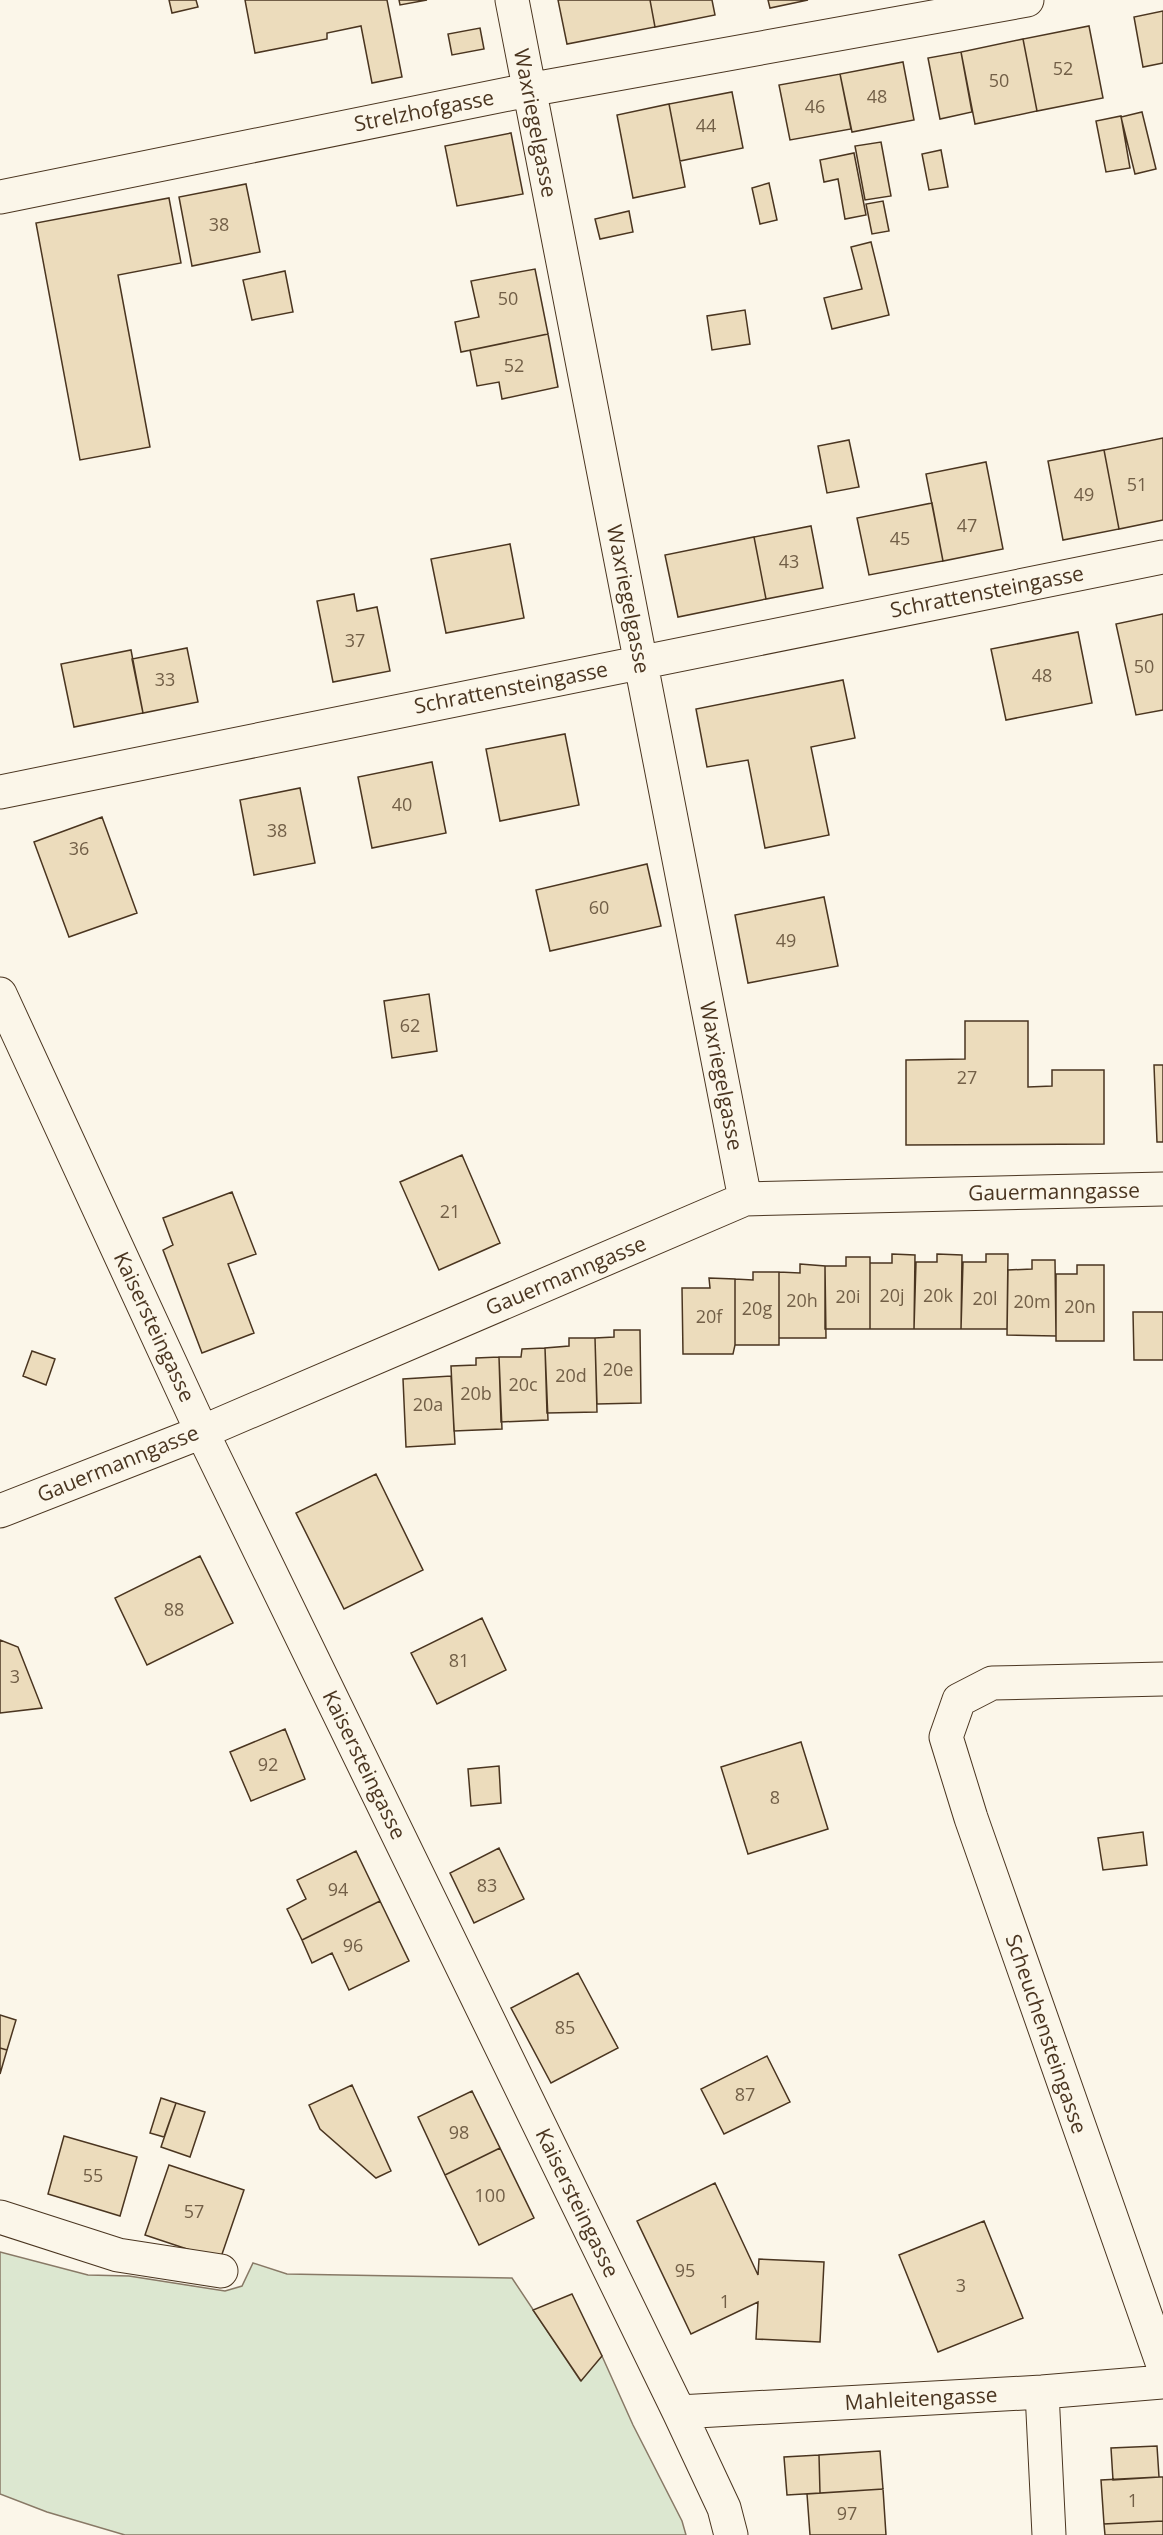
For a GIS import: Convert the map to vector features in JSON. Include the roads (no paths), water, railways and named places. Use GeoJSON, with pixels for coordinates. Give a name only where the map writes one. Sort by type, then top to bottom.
{"type":"FeatureCollection","features":[{"type":"Feature","properties":{"kind":"street","name":"Waxriegelgasse"},"geometry":{"type":"LineString","coordinates":[[512,0],[745,1199]]}},
{"type":"Feature","properties":{"kind":"street","name":"Strelzhofgasse"},"geometry":{"type":"LineString","coordinates":[[0,196],[528,90],[1027,0]]}},
{"type":"Feature","properties":{"kind":"street","name":"Schrattensteingasse"},"geometry":{"type":"LineString","coordinates":[[0,792],[1163,557]]}},
{"type":"Feature","properties":{"kind":"street","name":"Kaisersteingasse"},"geometry":{"type":"LineString","coordinates":[[0,997],[202,1432],[724,2508],[731,2535]]}},
{"type":"Feature","properties":{"kind":"street","name":"Gauermanngasse"},"geometry":{"type":"LineString","coordinates":[[0,1511],[202,1432],[745,1199],[1163,1190]]}},
{"type":"Feature","properties":{"kind":"street","name":"Scheuchensteingasse"},"geometry":{"type":"LineString","coordinates":[[1163,1679],[992,1683],[959,1700],[946,1737],[971,1818],[1163,2365]]}},
{"type":"Feature","properties":{"kind":"street"},"geometry":{"type":"LineString","coordinates":[[0,2217],[118,2255],[221,2271]]}},
{"type":"Feature","properties":{"kind":"street","name":"Mahleitengasse"},"geometry":{"type":"LineString","coordinates":[[678,2412],[1042,2392],[1163,2382]]}},
{"type":"Feature","properties":{"kind":"street"},"geometry":{"type":"LineString","coordinates":[[1042,2392],[1049,2535]]}}]}
